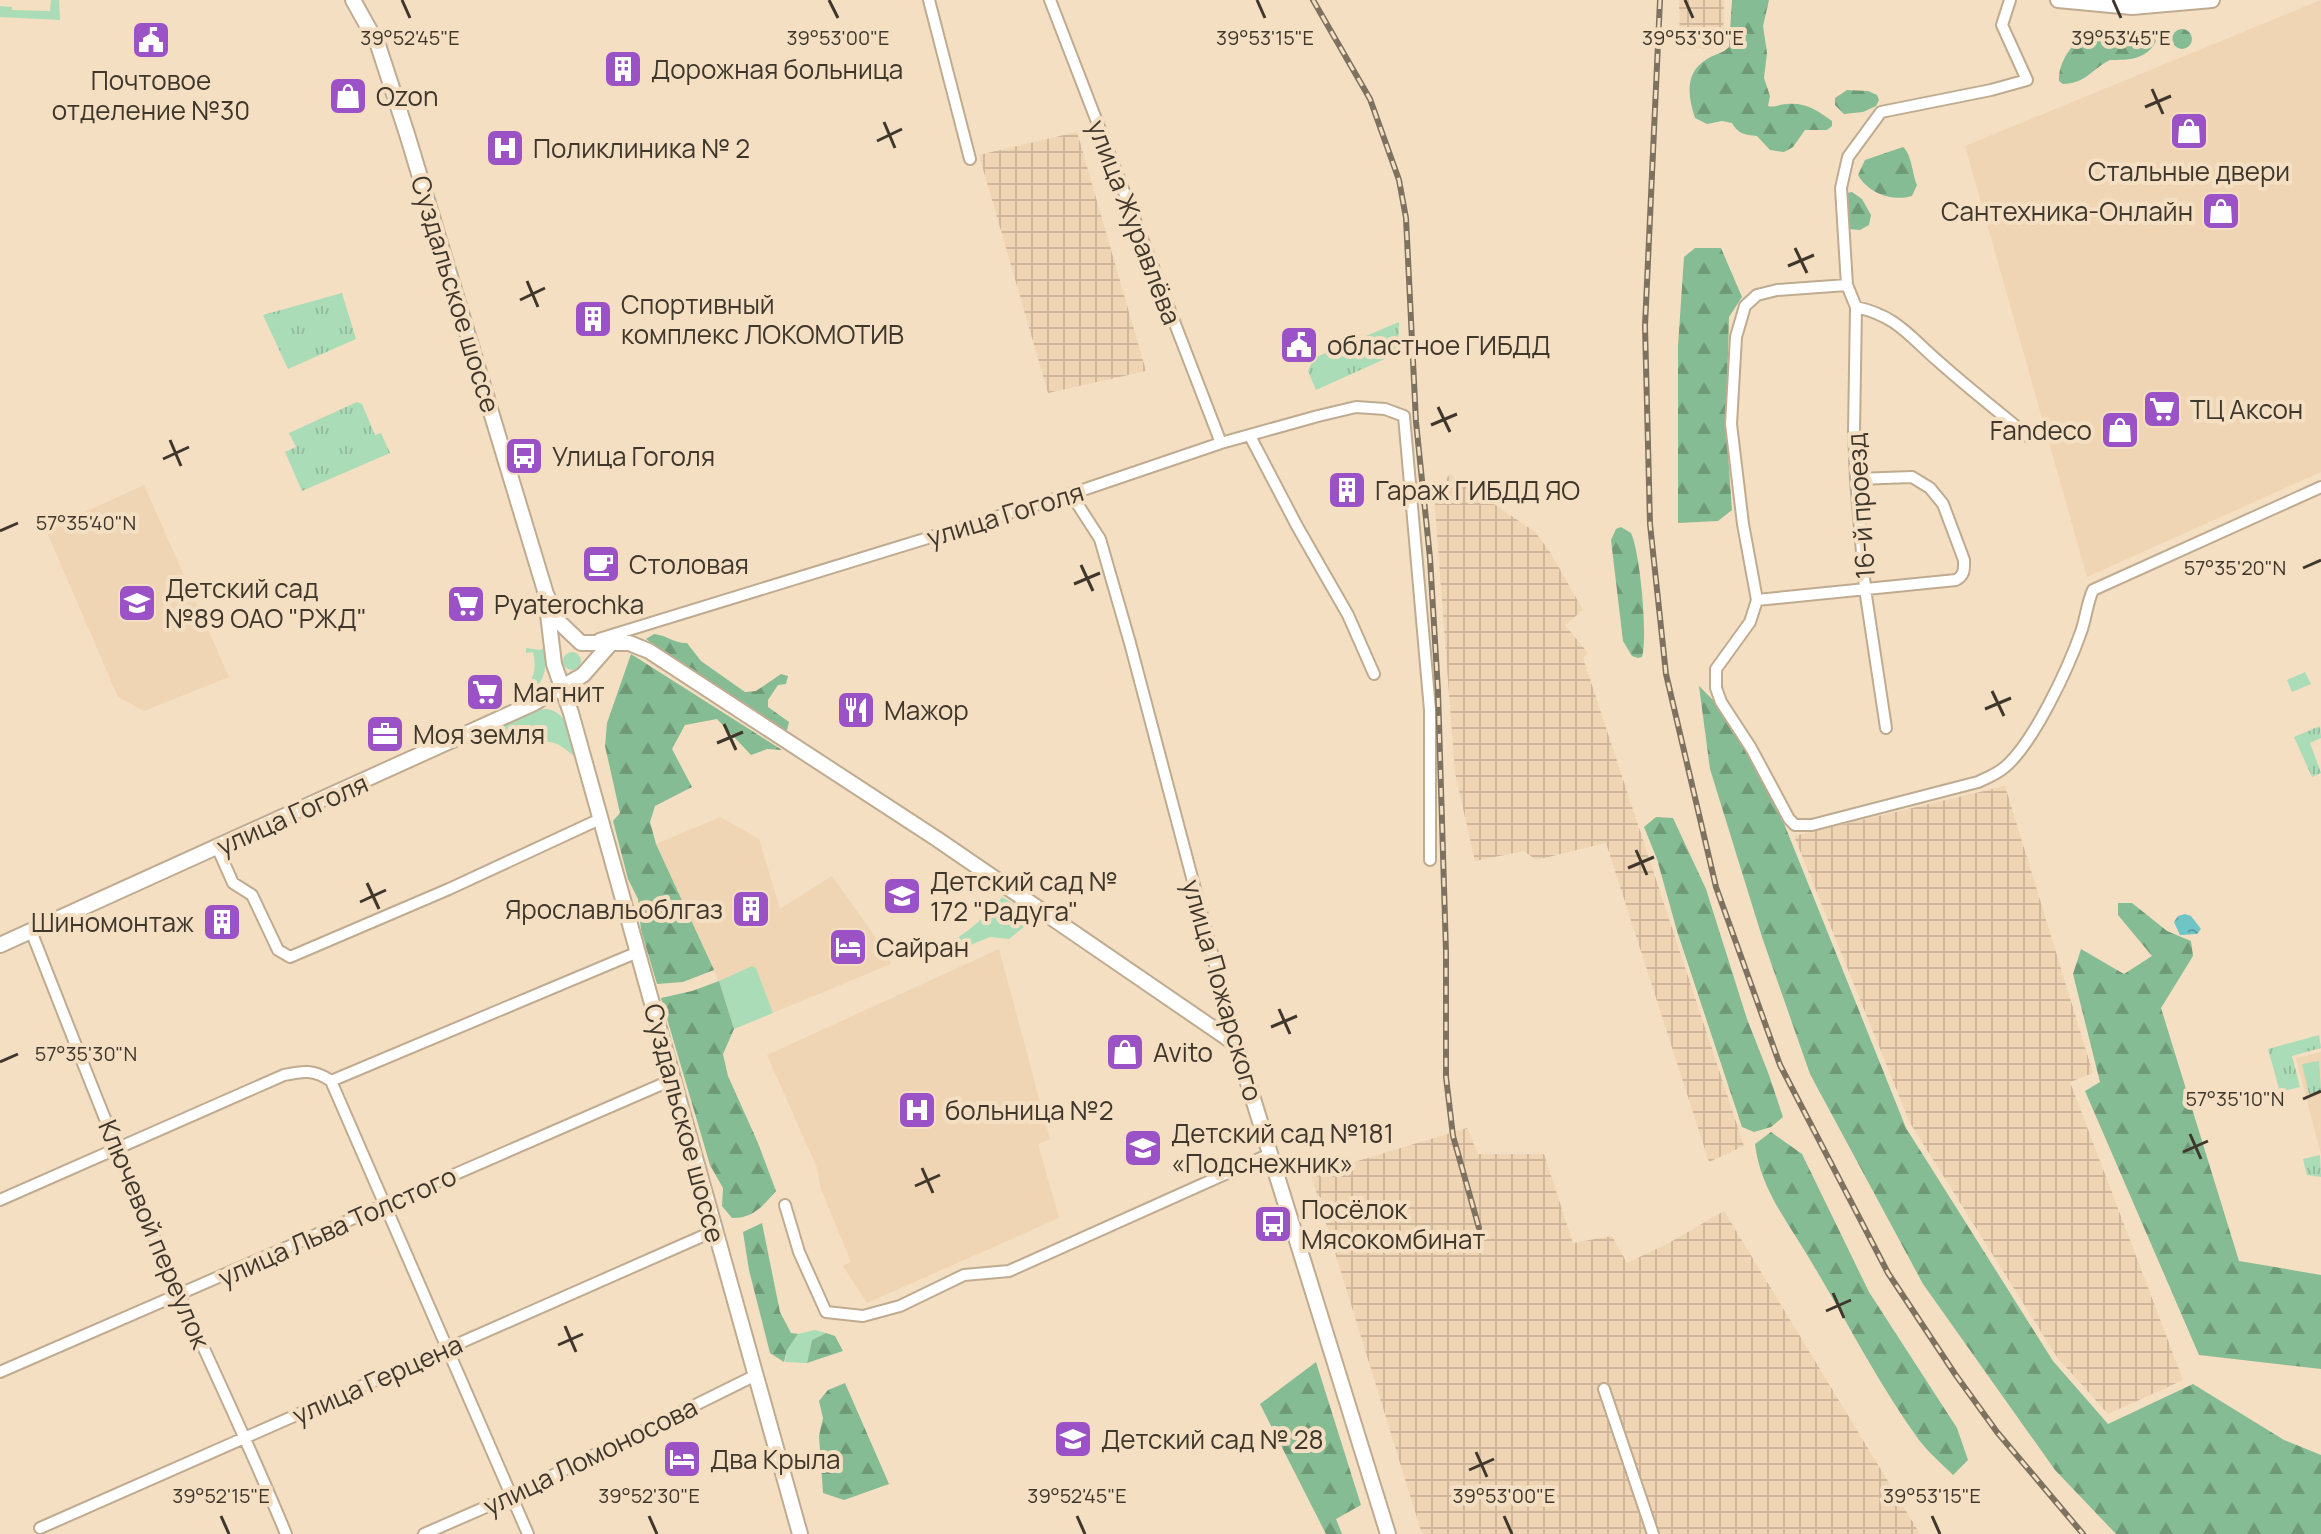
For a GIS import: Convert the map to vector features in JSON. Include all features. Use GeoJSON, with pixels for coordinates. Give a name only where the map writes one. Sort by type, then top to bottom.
{"type":"FeatureCollection","features":[{"type":"Feature","properties":{"kind":"street","name":"Суздальское шоссе"},"geometry":{"type":"LineString","coordinates":[[353,0],[378,45],[407,134],[546,594],[559,622],[581,643]]}},
{"type":"Feature","properties":{"kind":"street"},"geometry":{"type":"LineString","coordinates":[[929,0],[970,159]]}},
{"type":"Feature","properties":{"kind":"street","name":"улица Журавлёва"},"geometry":{"type":"LineString","coordinates":[[1050,0],[1221,443]]}},
{"type":"Feature","properties":{"kind":"street","name":"16-й проезд"},"geometry":{"type":"LineString","coordinates":[[1886,728],[1865,589],[1854,432],[1856,307],[1847,285],[1841,188],[1848,157],[1876,116],[1886,109],[1991,90],[2027,80],[2002,25],[2010,0]]}},
{"type":"Feature","properties":{"kind":"street"},"geometry":{"type":"LineString","coordinates":[[2058,0],[2132,7],[2212,0]]}},
{"type":"Feature","properties":{"kind":"street"},"geometry":{"type":"LineString","coordinates":[[1847,285],[1777,290],[1757,295],[1745,306],[1738,322],[1731,424],[1743,524],[1757,600],[1750,622],[1716,669],[1716,688],[1721,702],[1795,825],[1812,825],[1978,782],[1994,775],[2023,746],[2049,701],[2074,650],[2096,586],[2321,487]]}},
{"type":"Feature","properties":{"kind":"street"},"geometry":{"type":"LineString","coordinates":[[1856,307],[1873,311],[1902,327],[1935,359],[2029,437]]}},
{"type":"Feature","properties":{"kind":"street","name":"улица Гоголя"},"geometry":{"type":"LineString","coordinates":[[581,643],[1071,494],[1221,443],[1356,407],[1385,409],[1404,416],[1430,710],[1430,860]]}},
{"type":"Feature","properties":{"kind":"street"},"geometry":{"type":"LineString","coordinates":[[1250,436],[1348,615],[1374,674]]}},
{"type":"Feature","properties":{"kind":"street"},"geometry":{"type":"LineString","coordinates":[[1757,600],[1956,580],[1964,571],[1964,560],[1940,497],[1912,477],[1856,479]]}},
{"type":"Feature","properties":{"kind":"street","name":"улица Пожарского"},"geometry":{"type":"LineString","coordinates":[[1071,494],[1100,539],[1236,1044],[1388,1534]]}},
{"type":"Feature","properties":{"kind":"street","name":"Суздальское шоссе"},"geometry":{"type":"LineString","coordinates":[[546,594],[555,666],[571,712],[800,1534]]}},
{"type":"Feature","properties":{"kind":"street","name":"улица Гоголя"},"geometry":{"type":"LineString","coordinates":[[0,945],[534,703],[585,672],[626,631]]}},
{"type":"Feature","properties":{"kind":"street"},"geometry":{"type":"LineString","coordinates":[[534,703],[554,679],[557,649],[561,645],[612,642],[634,644],[649,651],[937,839],[1236,1044]]}},
{"type":"Feature","properties":{"kind":"street"},"geometry":{"type":"LineString","coordinates":[[534,703],[555,700],[571,712],[574,693],[585,672],[589,653],[581,643]]}},
{"type":"Feature","properties":{"kind":"street"},"geometry":{"type":"LineString","coordinates":[[555,666],[564,678],[585,672]]}},
{"type":"Feature","properties":{"kind":"street"},"geometry":{"type":"LineString","coordinates":[[217,847],[233,883],[252,895],[278,950],[285,956],[295,956],[600,819]]}},
{"type":"Feature","properties":{"kind":"street","name":"Ключевой переулок"},"geometry":{"type":"LineString","coordinates":[[31,931],[117,1150],[179,1296],[247,1438],[286,1534]]}},
{"type":"Feature","properties":{"kind":"street"},"geometry":{"type":"LineString","coordinates":[[331,1081],[638,952]]}},
{"type":"Feature","properties":{"kind":"street"},"geometry":{"type":"LineString","coordinates":[[0,1200],[284,1075],[304,1070],[319,1073],[331,1081],[528,1534]]}},
{"type":"Feature","properties":{"kind":"street","name":"улица Льва Толстого"},"geometry":{"type":"LineString","coordinates":[[0,1372],[674,1079]]}},
{"type":"Feature","properties":{"kind":"street"},"geometry":{"type":"LineString","coordinates":[[785,1205],[799,1252],[826,1312],[863,1316],[900,1306],[964,1275],[1009,1271],[1270,1154]]}},
{"type":"Feature","properties":{"kind":"street","name":"улица Герцена"},"geometry":{"type":"LineString","coordinates":[[40,1528],[714,1231]]}},
{"type":"Feature","properties":{"kind":"street","name":"улица Ломоносова"},"geometry":{"type":"LineString","coordinates":[[424,1534],[511,1496],[756,1375]]}},
{"type":"Feature","properties":{"kind":"street"},"geometry":{"type":"LineString","coordinates":[[1604,1389],[1653,1534]]}},
{"type":"Feature","properties":{"kind":"shaded area"},"geometry":{"type":"Polygon","coordinates":[[[1679,0],[1724,0],[1723,49],[1680,48],[1679,0]]]}},
{"type":"Feature","properties":{"kind":"shaded area"},"geometry":{"type":"Polygon","coordinates":[[[2321,0],[2321,472],[2087,577],[1965,146],[2321,0]]]}},
{"type":"Feature","properties":{"kind":"shaded area"},"geometry":{"type":"Polygon","coordinates":[[[1077,132],[1146,371],[1048,393],[979,155],[1077,132]]]}},
{"type":"Feature","properties":{"kind":"shaded area"},"geometry":{"type":"Polygon","coordinates":[[[1450,474],[1535,532],[1583,610],[1565,625],[1588,653],[1583,658],[1744,1146],[1709,1162],[1606,843],[1536,860],[1524,851],[1475,861],[1455,773],[1434,495],[1450,474]]]}},
{"type":"Feature","properties":{"kind":"shaded area","name":"Детский сад №89 ОАО \"РЖД\""},"geometry":{"type":"Polygon","coordinates":[[[144,485],[229,677],[144,711],[118,697],[46,530],[144,485]]]}},
{"type":"Feature","properties":{"kind":"shaded area"},"geometry":{"type":"Polygon","coordinates":[[[2005,786],[2093,1073],[2070,1082],[2183,1380],[2108,1414],[2057,1357],[1910,1123],[1794,836],[2005,786]]]}},
{"type":"Feature","properties":{"kind":"shaded area"},"geometry":{"type":"Polygon","coordinates":[[[720,817],[759,839],[780,909],[832,876],[889,956],[891,964],[734,1029],[716,975],[656,844],[720,817]]]}},
{"type":"Feature","properties":{"kind":"shaded area","name":"больница №2"},"geometry":{"type":"Polygon","coordinates":[[[999,949],[1050,1139],[1038,1144],[1059,1218],[867,1303],[843,1266],[851,1262],[821,1189],[817,1168],[767,1055],[999,949]]]}},
{"type":"Feature","properties":{"kind":"shaded area"},"geometry":{"type":"Polygon","coordinates":[[[2321,1052],[2321,1154],[2296,1058],[2321,1052]]]}},
{"type":"Feature","properties":{"kind":"shaded area"},"geometry":{"type":"Polygon","coordinates":[[[1467,1128],[1478,1154],[1544,1154],[1573,1243],[1612,1236],[1627,1263],[1724,1211],[1920,1534],[1422,1534],[1311,1175],[1467,1128]]]}},
{"type":"Feature","properties":{"kind":"green space"},"geometry":{"type":"Polygon","coordinates":[[[51,0],[59,0],[60,20],[0,17],[0,6],[12,7],[12,10],[50,11],[51,0]]]}},
{"type":"Feature","properties":{"kind":"green space"},"geometry":{"type":"Polygon","coordinates":[[[1732,0],[1769,0],[1763,26],[1767,53],[1764,78],[1770,96],[1768,106],[1800,104],[1811,108],[1832,121],[1832,126],[1827,130],[1805,130],[1793,147],[1784,152],[1770,150],[1757,136],[1742,133],[1732,123],[1707,124],[1695,118],[1690,93],[1691,78],[1707,59],[1729,47],[1732,0]]]}},
{"type":"Feature","properties":{"kind":"green space"},"geometry":{"type":"Polygon","coordinates":[[[2182,29],[2189,32],[2192,39],[2189,46],[2182,49],[2175,46],[2172,39],[2175,32],[2182,29]]]}},
{"type":"Feature","properties":{"kind":"green space"},"geometry":{"type":"Polygon","coordinates":[[[2141,30],[2151,32],[2156,41],[2148,52],[2130,59],[2110,60],[2077,82],[2063,84],[2059,81],[2061,65],[2069,50],[2082,39],[2097,33],[2125,36],[2141,30]]]}},
{"type":"Feature","properties":{"kind":"green space"},"geometry":{"type":"Polygon","coordinates":[[[1847,90],[1868,91],[1877,95],[1879,100],[1876,106],[1863,112],[1844,114],[1835,105],[1835,98],[1847,90]]]}},
{"type":"Feature","properties":{"kind":"green space"},"geometry":{"type":"Polygon","coordinates":[[[1903,147],[1910,159],[1917,185],[1912,196],[1889,197],[1874,191],[1862,181],[1858,175],[1865,160],[1903,147]]]}},
{"type":"Feature","properties":{"kind":"green space"},"geometry":{"type":"Polygon","coordinates":[[[1852,192],[1862,199],[1871,215],[1869,225],[1860,230],[1848,229],[1846,193],[1852,192]]]}},
{"type":"Feature","properties":{"kind":"green space"},"geometry":{"type":"Polygon","coordinates":[[[1695,248],[1721,248],[1742,297],[1729,317],[1726,427],[1732,510],[1718,521],[1678,523],[1678,346],[1684,257],[1695,248]]]}},
{"type":"Feature","properties":{"kind":"green space"},"geometry":{"type":"Polygon","coordinates":[[[342,293],[356,339],[288,369],[263,315],[342,293]]]}},
{"type":"Feature","properties":{"kind":"green space"},"geometry":{"type":"Polygon","coordinates":[[[1399,322],[1398,353],[1316,390],[1308,371],[1314,358],[1399,322]]]}},
{"type":"Feature","properties":{"kind":"green space"},"geometry":{"type":"Polygon","coordinates":[[[357,402],[362,404],[375,435],[381,433],[390,453],[302,491],[285,452],[296,447],[289,433],[357,402]]]}},
{"type":"Feature","properties":{"kind":"green space"},"geometry":{"type":"Polygon","coordinates":[[[1621,527],[1631,533],[1640,575],[1644,646],[1642,657],[1638,658],[1632,656],[1623,641],[1611,540],[1616,529],[1621,527]]]}},
{"type":"Feature","properties":{"kind":"green space"},"geometry":{"type":"Polygon","coordinates":[[[654,634],[687,643],[701,661],[745,692],[756,691],[781,674],[788,676],[786,684],[778,685],[768,700],[768,707],[789,722],[786,734],[646,639],[654,634]]]}},
{"type":"Feature","properties":{"kind":"green space"},"geometry":{"type":"Polygon","coordinates":[[[545,646],[543,677],[535,688],[521,698],[521,692],[532,679],[535,664],[533,652],[526,653],[526,648],[541,650],[545,646]]]}},
{"type":"Feature","properties":{"kind":"green space"},"geometry":{"type":"Polygon","coordinates":[[[568,652],[576,652],[581,661],[579,668],[568,670],[563,665],[563,657],[568,652]]]}},
{"type":"Feature","properties":{"kind":"green space"},"geometry":{"type":"Polygon","coordinates":[[[631,654],[782,750],[767,749],[751,755],[717,719],[685,725],[672,749],[692,787],[655,806],[650,822],[656,844],[714,970],[683,982],[657,984],[641,930],[638,899],[628,879],[613,821],[620,813],[605,746],[607,723],[631,654]]]}},
{"type":"Feature","properties":{"kind":"green space"},"geometry":{"type":"Polygon","coordinates":[[[2305,672],[2311,684],[2292,692],[2287,680],[2305,672]]]}},
{"type":"Feature","properties":{"kind":"green space"},"geometry":{"type":"Polygon","coordinates":[[[1699,686],[1749,736],[1906,1128],[2053,1361],[2108,1424],[2193,1384],[2284,1440],[2321,1455],[2321,1534],[2116,1534],[2055,1470],[1923,1284],[1810,1074],[1762,937],[1710,769],[1699,686]]]}},
{"type":"Feature","properties":{"kind":"green space"},"geometry":{"type":"Polygon","coordinates":[[[542,709],[558,713],[564,719],[577,758],[560,746],[539,742],[532,737],[513,740],[475,738],[542,709]]]}},
{"type":"Feature","properties":{"kind":"green space"},"geometry":{"type":"Polygon","coordinates":[[[2320,726],[2321,738],[2310,743],[2321,773],[2312,777],[2294,737],[2320,726]]]}},
{"type":"Feature","properties":{"kind":"green space"},"geometry":{"type":"Polygon","coordinates":[[[1656,817],[1673,818],[1706,889],[1747,1019],[1783,1117],[1771,1127],[1754,1132],[1742,1127],[1677,931],[1657,859],[1644,827],[1656,817]]]}},
{"type":"Feature","properties":{"kind":"green space"},"geometry":{"type":"Polygon","coordinates":[[[1002,897],[1025,911],[1025,926],[1009,939],[990,937],[934,960],[927,955],[968,930],[1002,897]]]}},
{"type":"Feature","properties":{"kind":"green space"},"geometry":{"type":"Polygon","coordinates":[[[2118,903],[2132,903],[2167,931],[2191,941],[2193,956],[2161,1008],[2239,1261],[2321,1275],[2321,1369],[2199,1355],[2085,1091],[2100,1082],[2073,974],[2081,949],[2124,974],[2152,956],[2118,915],[2118,903]]]}},
{"type":"Feature","properties":{"kind":"green space"},"geometry":{"type":"Polygon","coordinates":[[[752,966],[756,968],[773,1013],[734,1029],[719,981],[752,966]]]}},
{"type":"Feature","properties":{"kind":"green space"},"geometry":{"type":"Polygon","coordinates":[[[719,981],[734,1029],[723,1054],[728,1076],[776,1191],[757,1210],[739,1218],[732,1218],[722,1206],[723,1188],[710,1165],[661,998],[719,981]]]}},
{"type":"Feature","properties":{"kind":"green space"},"geometry":{"type":"Polygon","coordinates":[[[2319,1035],[2321,1048],[2292,1056],[2300,1087],[2280,1092],[2268,1049],[2319,1035]]]}},
{"type":"Feature","properties":{"kind":"green space"},"geometry":{"type":"Polygon","coordinates":[[[2319,1061],[2321,1091],[2309,1094],[2302,1064],[2319,1061]]]}},
{"type":"Feature","properties":{"kind":"green space"},"geometry":{"type":"Polygon","coordinates":[[[1771,1132],[1802,1154],[1869,1292],[1957,1428],[1968,1460],[1953,1475],[1923,1445],[1904,1418],[1768,1190],[1755,1144],[1771,1132]]]}},
{"type":"Feature","properties":{"kind":"green space"},"geometry":{"type":"Polygon","coordinates":[[[2320,1155],[2321,1177],[2307,1175],[2303,1159],[2320,1155]]]}},
{"type":"Feature","properties":{"kind":"green space"},"geometry":{"type":"Polygon","coordinates":[[[762,1223],[780,1312],[791,1333],[798,1334],[787,1350],[784,1362],[770,1353],[749,1270],[743,1232],[762,1223]]]}},
{"type":"Feature","properties":{"kind":"green space"},"geometry":{"type":"Polygon","coordinates":[[[815,1330],[826,1333],[812,1340],[807,1363],[785,1362],[787,1350],[798,1334],[815,1330]]]}},
{"type":"Feature","properties":{"kind":"green space"},"geometry":{"type":"Polygon","coordinates":[[[826,1333],[835,1336],[843,1351],[807,1363],[812,1340],[826,1333]]]}},
{"type":"Feature","properties":{"kind":"green space"},"geometry":{"type":"Polygon","coordinates":[[[1316,1362],[1361,1505],[1336,1519],[1342,1534],[1326,1534],[1260,1404],[1316,1362]]]}},
{"type":"Feature","properties":{"kind":"green space"},"geometry":{"type":"Polygon","coordinates":[[[845,1383],[889,1484],[844,1500],[823,1493],[819,1436],[823,1418],[819,1401],[828,1390],[845,1383]]]}},
{"type":"Feature","properties":{"kind":"water"},"geometry":{"type":"Polygon","coordinates":[[[2178,916],[2191,916],[2201,929],[2197,934],[2180,935],[2174,922],[2178,916]]]}},
{"type":"Feature","properties":{"kind":"railway"},"geometry":{"type":"LineString","coordinates":[[1313,0],[1370,99],[1399,180],[1406,218],[1416,422],[1430,558],[1438,691],[1446,952],[1446,1077],[1453,1136],[1479,1228]]}},
{"type":"Feature","properties":{"kind":"railway"},"geometry":{"type":"LineString","coordinates":[[1660,0],[1645,326],[1650,524],[1666,674],[1716,887],[1780,1065],[1888,1273],[1997,1432],[2083,1534]]}},
{"type":"Feature","properties":{"kind":"place","name":"Почтовое отделение №30"},"geometry":{"type":"Point","coordinates":[151,40]}},
{"type":"Feature","properties":{"kind":"place","name":"Дорожная больница"},"geometry":{"type":"Point","coordinates":[623,69]}},
{"type":"Feature","properties":{"kind":"place","name":"Ozon"},"geometry":{"type":"Point","coordinates":[348,96]}},
{"type":"Feature","properties":{"kind":"place","name":"Стальные двери"},"geometry":{"type":"Point","coordinates":[2189,131]}},
{"type":"Feature","properties":{"kind":"place","name":"Поликлиника № 2"},"geometry":{"type":"Point","coordinates":[505,148]}},
{"type":"Feature","properties":{"kind":"place","name":"Сантехника-Онлайн"},"geometry":{"type":"Point","coordinates":[2221,211]}},
{"type":"Feature","properties":{"kind":"place","name":"Спортивный комплекс ЛОКОМОТИВ"},"geometry":{"type":"Point","coordinates":[593,319]}},
{"type":"Feature","properties":{"kind":"place","name":"областное ГИБДД"},"geometry":{"type":"Point","coordinates":[1299,345]}},
{"type":"Feature","properties":{"kind":"place","name":"ТЦ Аксон"},"geometry":{"type":"Point","coordinates":[2162,409]}},
{"type":"Feature","properties":{"kind":"place","name":"Fandeco"},"geometry":{"type":"Point","coordinates":[2120,430]}},
{"type":"Feature","properties":{"kind":"place","name":"Улица Гоголя"},"geometry":{"type":"Point","coordinates":[524,456]}},
{"type":"Feature","properties":{"kind":"place","name":"Гараж ГИБДД ЯО"},"geometry":{"type":"Point","coordinates":[1347,490]}},
{"type":"Feature","properties":{"kind":"place","name":"Столовая"},"geometry":{"type":"Point","coordinates":[601,564]}},
{"type":"Feature","properties":{"kind":"place","name":"Детский сад №89 ОАО \"РЖД\""},"geometry":{"type":"Point","coordinates":[137,603]}},
{"type":"Feature","properties":{"kind":"place","name":"Pyaterochka"},"geometry":{"type":"Point","coordinates":[466,604]}},
{"type":"Feature","properties":{"kind":"place","name":"Магнит"},"geometry":{"type":"Point","coordinates":[485,692]}},
{"type":"Feature","properties":{"kind":"place","name":"Мажор"},"geometry":{"type":"Point","coordinates":[856,710]}},
{"type":"Feature","properties":{"kind":"place","name":"Моя земля"},"geometry":{"type":"Point","coordinates":[385,734]}},
{"type":"Feature","properties":{"kind":"place","name":"Детский сад № 172 \"Радуга\""},"geometry":{"type":"Point","coordinates":[902,896]}},
{"type":"Feature","properties":{"kind":"place","name":"Ярославльоблгаз"},"geometry":{"type":"Point","coordinates":[751,909]}},
{"type":"Feature","properties":{"kind":"place","name":"Шиномонтаж"},"geometry":{"type":"Point","coordinates":[222,922]}},
{"type":"Feature","properties":{"kind":"place","name":"Сайран"},"geometry":{"type":"Point","coordinates":[848,947]}},
{"type":"Feature","properties":{"kind":"place","name":"Avito"},"geometry":{"type":"Point","coordinates":[1125,1052]}},
{"type":"Feature","properties":{"kind":"place","name":"больница №2"},"geometry":{"type":"Point","coordinates":[917,1110]}},
{"type":"Feature","properties":{"kind":"place","name":"Детский сад №181 «Подснежник»"},"geometry":{"type":"Point","coordinates":[1143,1148]}},
{"type":"Feature","properties":{"kind":"place","name":"Посёлок Мясокомбинат"},"geometry":{"type":"Point","coordinates":[1273,1224]}},
{"type":"Feature","properties":{"kind":"place","name":"Детский сад № 28"},"geometry":{"type":"Point","coordinates":[1073,1439]}},
{"type":"Feature","properties":{"kind":"place","name":"Два Крыла"},"geometry":{"type":"Point","coordinates":[682,1459]}}]}
